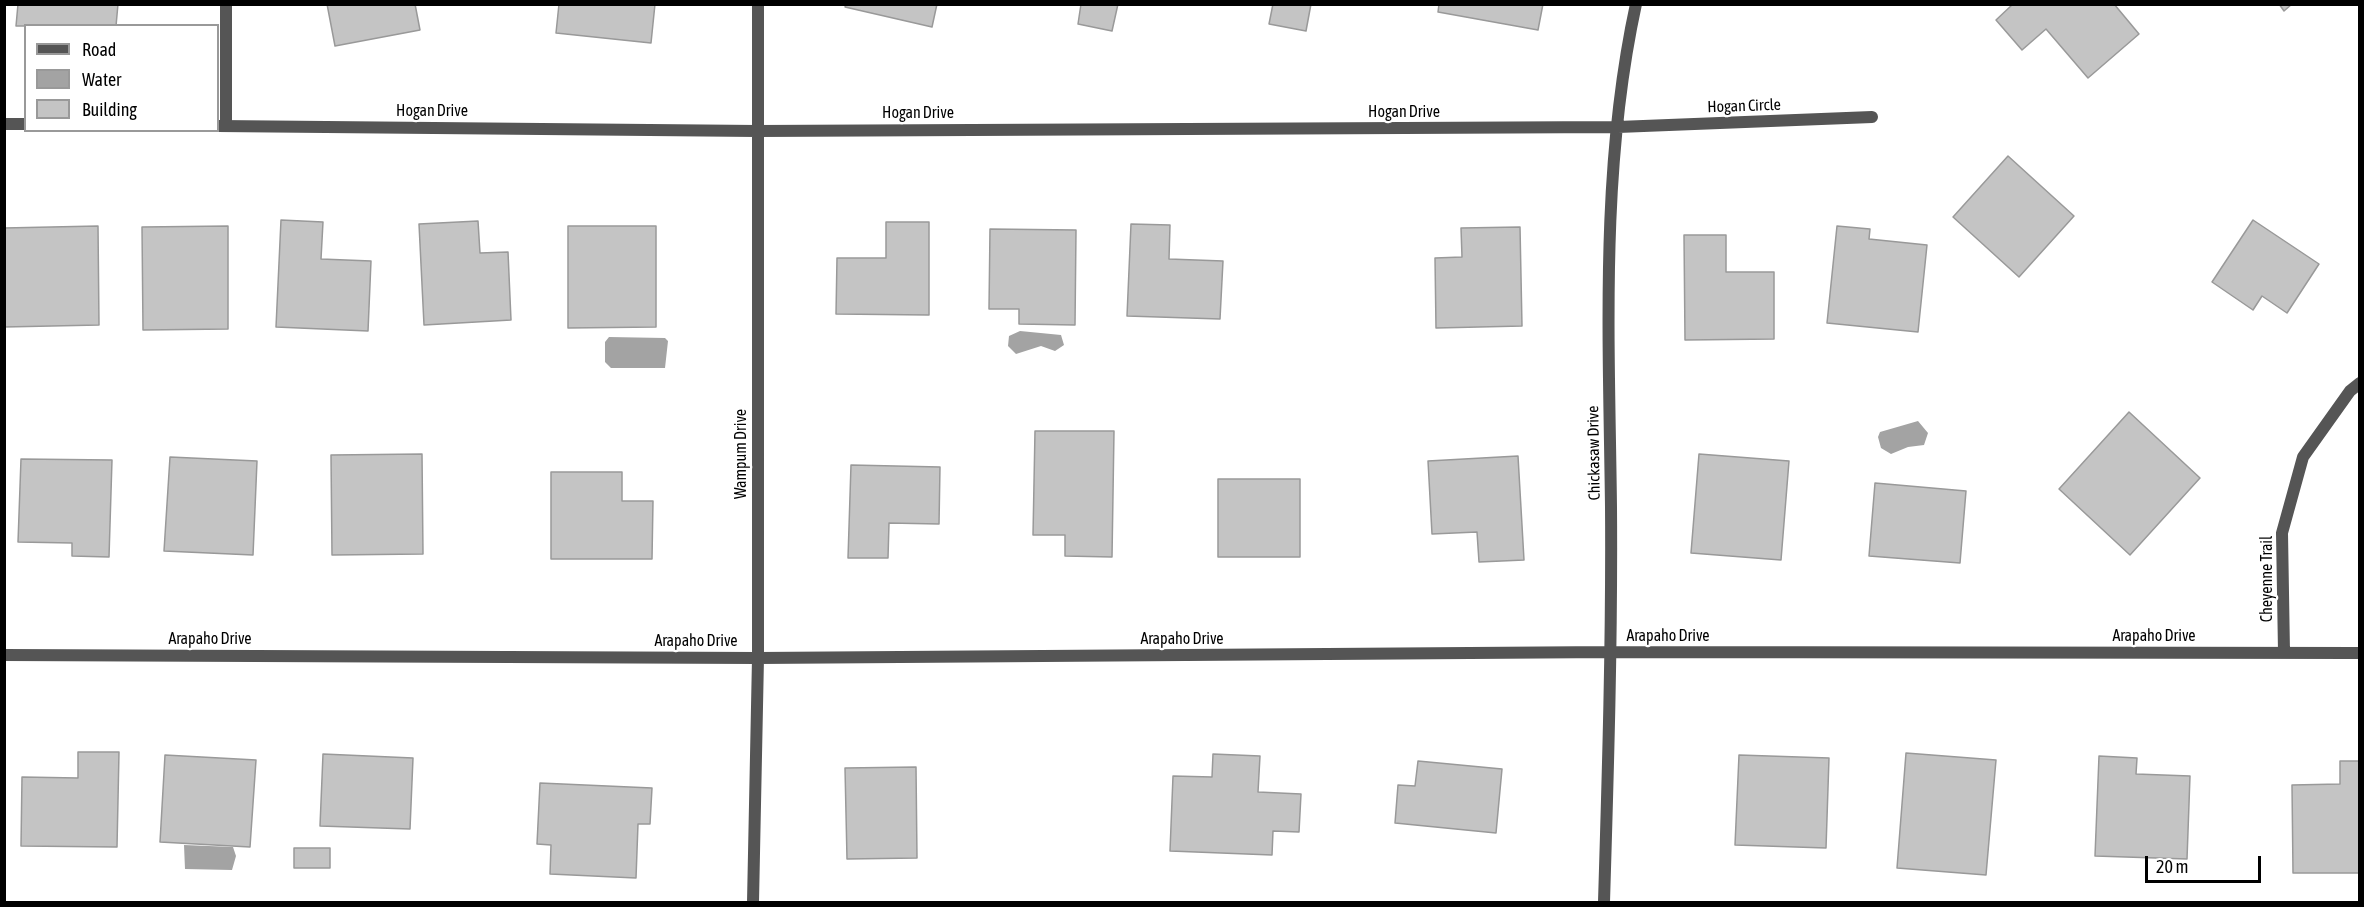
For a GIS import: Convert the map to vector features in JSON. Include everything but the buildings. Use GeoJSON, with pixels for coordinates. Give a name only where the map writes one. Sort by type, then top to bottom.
{"type":"FeatureCollection","features":[{"type":"Feature","properties":{"kind":"street"},"geometry":{"type":"LineString","coordinates":[[222,126],[226,4]]}},
{"type":"Feature","properties":{"kind":"street","name":"Wampum Drive"},"geometry":{"type":"LineString","coordinates":[[753,903],[758,658],[758,4]]}},
{"type":"Feature","properties":{"kind":"street","name":"Chickasaw Drive"},"geometry":{"type":"LineString","coordinates":[[1604,903],[1612,652],[1608,253],[1618,128],[1636,4]]}},
{"type":"Feature","properties":{"kind":"street","name":"Hogan Circle"},"geometry":{"type":"LineString","coordinates":[[1618,128],[1872,117]]}},
{"type":"Feature","properties":{"kind":"street"},"geometry":{"type":"LineString","coordinates":[[4,124],[24,124]]}},
{"type":"Feature","properties":{"kind":"street","name":"Hogan Drive"},"geometry":{"type":"LineString","coordinates":[[222,126],[757,130],[1618,128]]}},
{"type":"Feature","properties":{"kind":"street","name":"Cheyenne Trail"},"geometry":{"type":"LineString","coordinates":[[2284,652],[2282,533],[2303,456],[2350,391],[2360,383]]}},
{"type":"Feature","properties":{"kind":"street","name":"Arapaho Drive"},"geometry":{"type":"LineString","coordinates":[[4,655],[758,658],[1612,652],[2360,653]]}},
{"type":"Feature","properties":{"kind":"water"},"geometry":{"type":"Polygon","coordinates":[[[1020,331],[1061,335],[1064,345],[1055,351],[1041,346],[1016,354],[1008,346],[1009,336],[1020,331]]]}},
{"type":"Feature","properties":{"kind":"water"},"geometry":{"type":"Polygon","coordinates":[[[609,337],[665,338],[668,341],[665,368],[611,368],[605,362],[605,342],[609,337]]]}},
{"type":"Feature","properties":{"kind":"water"},"geometry":{"type":"Polygon","coordinates":[[[1918,421],[1928,433],[1924,445],[1908,447],[1891,454],[1881,448],[1878,437],[1880,432],[1918,421]]]}},
{"type":"Feature","properties":{"kind":"water"},"geometry":{"type":"Polygon","coordinates":[[[184,845],[233,847],[236,856],[232,870],[185,869],[184,845]]]}}]}
